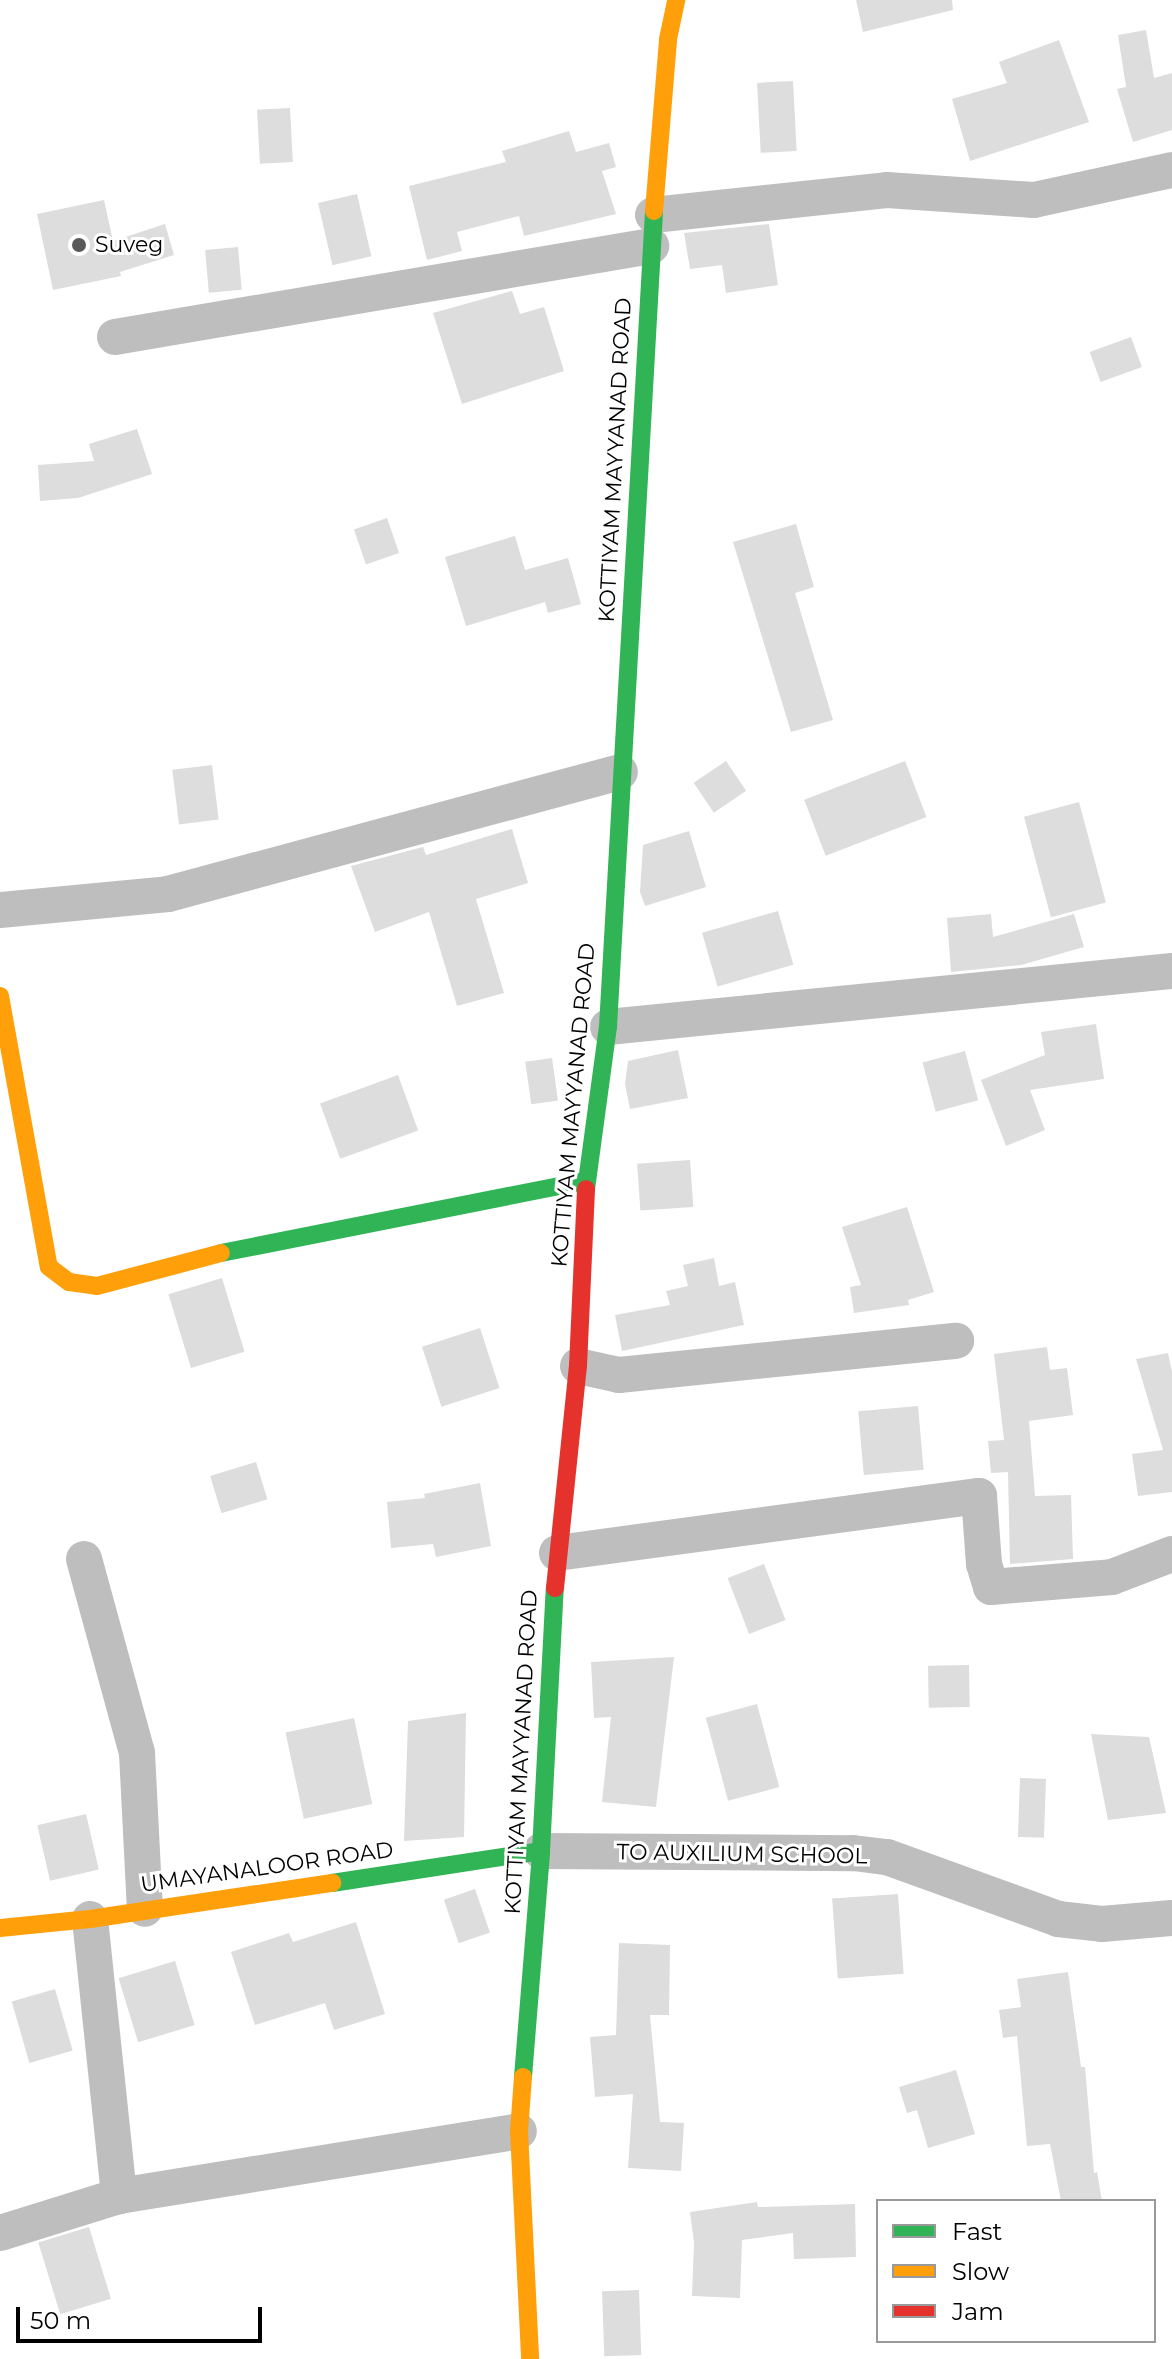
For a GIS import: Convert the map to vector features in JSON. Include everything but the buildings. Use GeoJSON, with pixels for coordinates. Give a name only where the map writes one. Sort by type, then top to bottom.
{"type":"FeatureCollection","features":[{"type":"Feature","properties":{"kind":"main road","name":"KOTTIYAM MAYYANAD ROAD"},"geometry":{"type":"LineString","coordinates":[[530,2359],[519,2131],[541,1851],[557,1553],[578,1366],[586,1181],[608,1027],[652,230],[668,39],[676,0]]}},
{"type":"Feature","properties":{"kind":"main road"},"geometry":{"type":"LineString","coordinates":[[0,996],[49,1267],[69,1282],[97,1286],[246,1246],[586,1181]]}},
{"type":"Feature","properties":{"kind":"main road","name":"UMAYANALOOR ROAD"},"geometry":{"type":"LineString","coordinates":[[0,1928],[90,1919],[541,1851]]}},
{"type":"Feature","properties":{"kind":"street"},"geometry":{"type":"LineString","coordinates":[[115,337],[652,230],[887,190],[1034,200],[1172,170]]}},
{"type":"Feature","properties":{"kind":"street"},"geometry":{"type":"LineString","coordinates":[[0,910],[168,894],[620,772]]}},
{"type":"Feature","properties":{"kind":"street"},"geometry":{"type":"LineString","coordinates":[[608,1027],[1172,971]]}},
{"type":"Feature","properties":{"kind":"street"},"geometry":{"type":"LineString","coordinates":[[578,1366],[619,1375],[956,1341]]}},
{"type":"Feature","properties":{"kind":"street"},"geometry":{"type":"LineString","coordinates":[[557,1553],[979,1496],[984,1564],[991,1587],[1112,1577],[1172,1554]]}},
{"type":"Feature","properties":{"kind":"street"},"geometry":{"type":"LineString","coordinates":[[84,1559],[137,1753],[145,1909]]}},
{"type":"Feature","properties":{"kind":"street","name":"TO AUXILIUM SCHOOL"},"geometry":{"type":"LineString","coordinates":[[541,1851],[853,1853],[887,1857],[1058,1919],[1102,1924],[1172,1918]]}},
{"type":"Feature","properties":{"kind":"street"},"geometry":{"type":"LineString","coordinates":[[90,1919],[119,2196]]}},
{"type":"Feature","properties":{"kind":"street"},"geometry":{"type":"LineString","coordinates":[[0,2233],[119,2196],[519,2131]]}},
{"type":"Feature","properties":{"kind":"traffic: fast"},"geometry":{"type":"LineString","coordinates":[[586,1189],[608,1027],[654,211]]}},
{"type":"Feature","properties":{"kind":"traffic: fast"},"geometry":{"type":"LineString","coordinates":[[221,1253],[586,1181]]}},
{"type":"Feature","properties":{"kind":"traffic: fast"},"geometry":{"type":"LineString","coordinates":[[523,2077],[541,1851],[555,1588]]}},
{"type":"Feature","properties":{"kind":"traffic: fast"},"geometry":{"type":"LineString","coordinates":[[332,1883],[541,1851]]}},
{"type":"Feature","properties":{"kind":"traffic: slow"},"geometry":{"type":"LineString","coordinates":[[654,211],[668,39],[676,0]]}},
{"type":"Feature","properties":{"kind":"traffic: slow"},"geometry":{"type":"LineString","coordinates":[[0,996],[49,1267],[69,1282],[97,1286],[221,1253]]}},
{"type":"Feature","properties":{"kind":"traffic: slow"},"geometry":{"type":"LineString","coordinates":[[0,1928],[90,1919],[332,1883]]}},
{"type":"Feature","properties":{"kind":"traffic: slow"},"geometry":{"type":"LineString","coordinates":[[523,2077],[519,2131],[530,2359]]}},
{"type":"Feature","properties":{"kind":"traffic: jam"},"geometry":{"type":"LineString","coordinates":[[555,1588],[578,1366],[586,1189]]}},
{"type":"Feature","properties":{"kind":"place","name":"Suveg"},"geometry":{"type":"Point","coordinates":[79,245]}}]}
